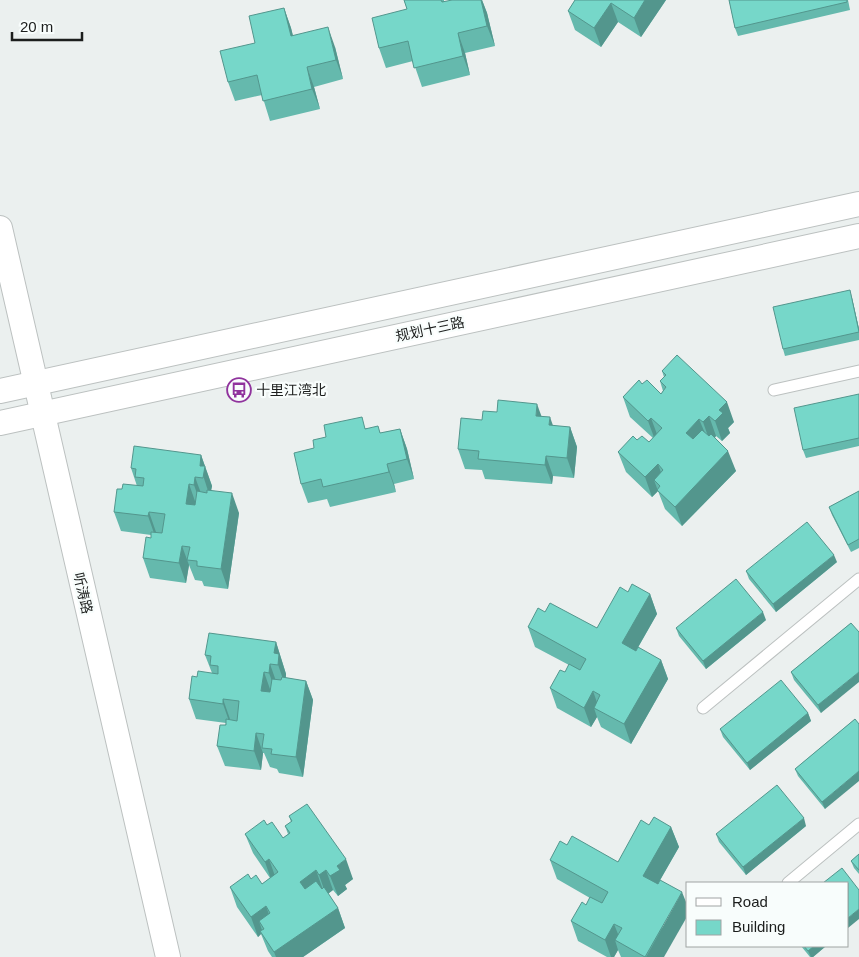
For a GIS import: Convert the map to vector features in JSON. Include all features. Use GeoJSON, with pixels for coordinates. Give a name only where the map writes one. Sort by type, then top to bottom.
{"type":"FeatureCollection","features":[{"type":"Feature","properties":{"kind":"street"},"geometry":{"type":"LineString","coordinates":[[0,391],[859,204]]}},
{"type":"Feature","properties":{"kind":"street","name":"听涛路"},"geometry":{"type":"LineString","coordinates":[[0,228],[168,957]]}},
{"type":"Feature","properties":{"kind":"street","name":"规划十三路"},"geometry":{"type":"LineString","coordinates":[[0,423],[859,236]]}},
{"type":"Feature","properties":{"kind":"lane"},"geometry":{"type":"LineString","coordinates":[[774,390],[859,371]]}},
{"type":"Feature","properties":{"kind":"lane"},"geometry":{"type":"LineString","coordinates":[[703,708],[859,579]]}},
{"type":"Feature","properties":{"kind":"lane"},"geometry":{"type":"LineString","coordinates":[[789,882],[859,824]]}},
{"type":"Feature","properties":{"kind":"building"},"geometry":{"type":"Polygon","coordinates":[[[404,0],[441,0],[442,2],[481,0],[487,26],[458,33],[463,56],[414,68],[408,41],[379,48],[372,18],[407,9],[404,0]]]}},
{"type":"Feature","properties":{"kind":"building"},"geometry":{"type":"Polygon","coordinates":[[[575,0],[645,0],[634,18],[611,3],[594,28],[568,11],[575,0]]]}},
{"type":"Feature","properties":{"kind":"building"},"geometry":{"type":"Polygon","coordinates":[[[729,0],[847,0],[847,2],[735,28],[729,0]]]}},
{"type":"Feature","properties":{"kind":"building"},"geometry":{"type":"Polygon","coordinates":[[[284,8],[291,36],[328,27],[336,60],[307,67],[312,89],[263,101],[257,75],[228,82],[220,51],[255,43],[249,16],[284,8]]]}},
{"type":"Feature","properties":{"kind":"building"},"geometry":{"type":"Polygon","coordinates":[[[850,290],[859,332],[783,349],[773,307],[850,290]]]}},
{"type":"Feature","properties":{"kind":"building"},"geometry":{"type":"Polygon","coordinates":[[[677,355],[727,402],[719,410],[723,413],[715,421],[709,416],[703,422],[699,419],[686,433],[693,439],[702,430],[709,436],[711,434],[728,451],[675,507],[657,490],[660,486],[654,480],[663,470],[658,464],[645,477],[618,452],[633,436],[637,440],[642,436],[649,442],[662,428],[651,418],[648,421],[623,397],[639,380],[642,384],[647,380],[661,394],[666,387],[660,381],[666,375],[662,371],[677,355]]]}},
{"type":"Feature","properties":{"kind":"building"},"geometry":{"type":"Polygon","coordinates":[[[859,394],[859,438],[803,450],[794,408],[859,394]]]}},
{"type":"Feature","properties":{"kind":"building"},"geometry":{"type":"Polygon","coordinates":[[[498,400],[537,404],[536,416],[550,417],[549,425],[570,427],[567,458],[546,456],[545,465],[478,459],[479,451],[458,449],[461,418],[482,420],[483,411],[497,412],[498,400]]]}},
{"type":"Feature","properties":{"kind":"building"},"geometry":{"type":"Polygon","coordinates":[[[362,417],[365,429],[378,426],[380,433],[400,429],[407,459],[387,464],[389,472],[323,487],[321,479],[301,484],[294,453],[314,448],[313,440],[326,437],[324,425],[362,417]]]}},
{"type":"Feature","properties":{"kind":"building"},"geometry":{"type":"Polygon","coordinates":[[[134,446],[201,455],[200,466],[205,466],[203,478],[195,477],[194,485],[189,484],[186,504],[195,505],[197,491],[207,493],[207,490],[232,493],[221,569],[197,566],[197,561],[187,560],[190,547],[182,546],[179,563],[143,558],[146,537],[151,538],[151,532],[162,533],[165,514],[149,512],[148,516],[114,512],[117,489],[122,489],[123,484],[143,486],[144,478],[135,477],[136,469],[131,468],[134,446]]]}},
{"type":"Feature","properties":{"kind":"building"},"geometry":{"type":"Polygon","coordinates":[[[859,491],[859,539],[848,545],[829,507],[859,491]]]}},
{"type":"Feature","properties":{"kind":"building"},"geometry":{"type":"Polygon","coordinates":[[[807,522],[834,555],[773,604],[746,571],[807,522]]]}},
{"type":"Feature","properties":{"kind":"building"},"geometry":{"type":"Polygon","coordinates":[[[736,579],[763,612],[703,661],[676,628],[736,579]]]}},
{"type":"Feature","properties":{"kind":"building"},"geometry":{"type":"Polygon","coordinates":[[[632,584],[650,594],[622,643],[636,651],[638,647],[661,660],[624,724],[594,708],[600,695],[593,691],[584,708],[550,688],[560,670],[565,672],[569,664],[580,670],[586,659],[528,627],[538,608],[545,612],[550,603],[597,628],[620,587],[628,592],[632,584]]]}},
{"type":"Feature","properties":{"kind":"building"},"geometry":{"type":"Polygon","coordinates":[[[851,623],[859,632],[859,672],[818,705],[791,672],[851,623]]]}},
{"type":"Feature","properties":{"kind":"building"},"geometry":{"type":"Polygon","coordinates":[[[209,633],[276,642],[274,653],[279,654],[278,665],[270,664],[269,673],[264,672],[261,691],[270,692],[272,679],[281,680],[282,677],[306,681],[296,757],[271,754],[272,749],[262,748],[264,734],[256,733],[254,751],[217,746],[220,725],[226,725],[226,719],[237,721],[239,701],[223,699],[223,704],[189,699],[192,676],[197,677],[198,671],[218,674],[218,666],[210,665],[211,656],[205,655],[209,633]]]}},
{"type":"Feature","properties":{"kind":"building"},"geometry":{"type":"Polygon","coordinates":[[[781,680],[808,713],[747,763],[720,729],[781,680]]]}},
{"type":"Feature","properties":{"kind":"building"},"geometry":{"type":"Polygon","coordinates":[[[855,719],[859,724],[859,771],[822,802],[795,769],[855,719]]]}},
{"type":"Feature","properties":{"kind":"building"},"geometry":{"type":"Polygon","coordinates":[[[777,785],[804,818],[743,867],[716,834],[777,785]]]}},
{"type":"Feature","properties":{"kind":"building"},"geometry":{"type":"Polygon","coordinates":[[[307,804],[346,859],[337,866],[340,870],[330,876],[326,870],[319,875],[316,870],[300,882],[305,889],[316,881],[322,889],[324,887],[338,908],[274,952],[260,931],[264,929],[259,921],[270,913],[266,906],[251,917],[230,887],[248,874],[251,879],[256,875],[262,884],[278,872],[269,859],[265,862],[245,834],[264,820],[267,825],[272,822],[283,838],[290,833],[285,826],[292,821],[289,816],[307,804]]]}},
{"type":"Feature","properties":{"kind":"building"},"geometry":{"type":"Polygon","coordinates":[[[654,817],[671,827],[643,876],[658,884],[660,880],[682,892],[645,957],[615,940],[622,928],[614,924],[605,940],[571,921],[582,902],[586,905],[590,897],[602,903],[608,892],[550,860],[560,841],[567,845],[572,836],[618,862],[641,820],[649,825],[654,817]]]}},
{"type":"Feature","properties":{"kind":"building"},"geometry":{"type":"Polygon","coordinates":[[[859,854],[859,870],[851,861],[859,854]]]}},
{"type":"Feature","properties":{"kind":"building"},"geometry":{"type":"Polygon","coordinates":[[[842,868],[859,890],[859,909],[849,917],[849,882],[824,882],[842,868]]]}},
{"type":"Feature","properties":{"kind":"building"},"geometry":{"type":"Polygon","coordinates":[[[805,947],[813,947],[808,951],[805,947]]]}},
{"type":"Feature","properties":{"kind":"place","name":"十里江湾北"},"geometry":{"type":"Point","coordinates":[239,390]}}]}
